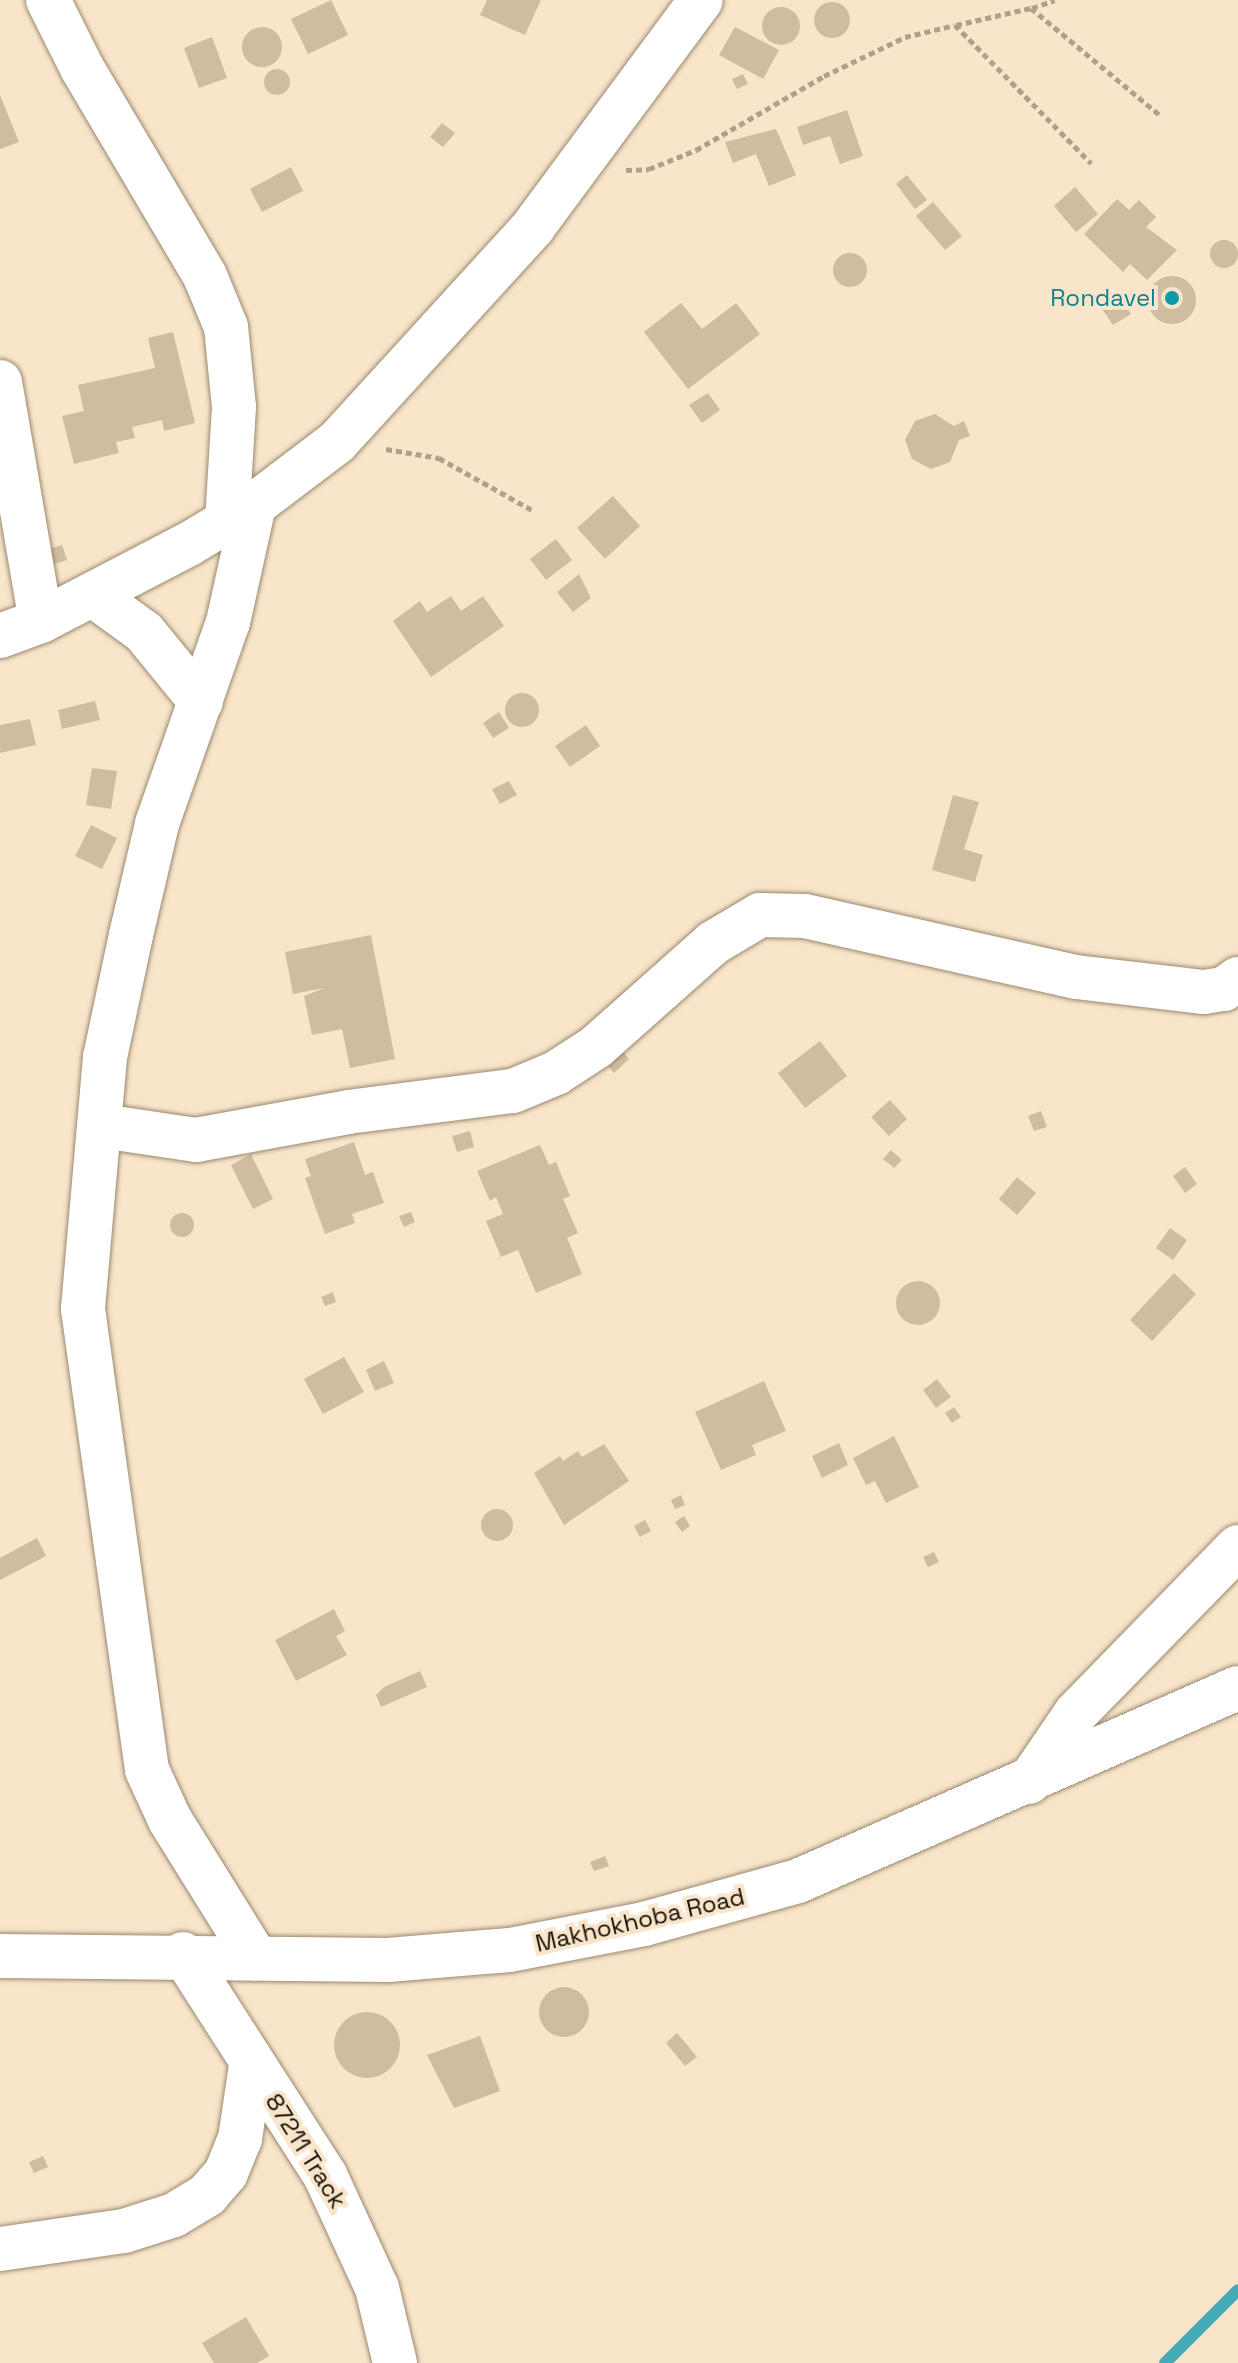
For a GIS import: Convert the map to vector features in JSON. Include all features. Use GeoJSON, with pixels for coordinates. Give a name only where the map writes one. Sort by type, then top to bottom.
{"type":"FeatureCollection","features":[{"type":"Feature","properties":{"kind":"street"},"geometry":{"type":"LineString","coordinates":[[48,0],[88,80],[205,276],[226,327],[241,513],[228,622],[157,824],[105,1057],[102,1126],[93,1171],[83,1309],[144,1755],[170,1820],[256,1958]]}},
{"type":"Feature","properties":{"kind":"street"},"geometry":{"type":"LineString","coordinates":[[0,636],[41,621],[93,595],[241,513],[337,442],[465,307],[582,166],[701,0]]}},
{"type":"Feature","properties":{"kind":"street"},"geometry":{"type":"LineString","coordinates":[[0,382],[41,621]]}},
{"type":"Feature","properties":{"kind":"street"},"geometry":{"type":"LineString","coordinates":[[93,595],[144,632],[201,702]]}},
{"type":"Feature","properties":{"kind":"street"},"geometry":{"type":"LineString","coordinates":[[102,1126],[196,1140],[348,1112],[475,1100],[513,1091],[556,1073],[596,1047],[713,943],[760,915],[805,916],[1076,977],[1204,992],[1224,989],[1238,979]]}},
{"type":"Feature","properties":{"kind":"street"},"geometry":{"type":"LineString","coordinates":[[1029,1782],[1076,1713],[1238,1547]]}},
{"type":"Feature","properties":{"kind":"street","name":"Makhokhoba Road"},"geometry":{"type":"LineString","coordinates":[[0,1956],[183,1954],[388,1960],[479,1953],[644,1924],[798,1881],[1238,1688]]}},
{"type":"Feature","properties":{"kind":"street","name":"87211 Track"},"geometry":{"type":"LineString","coordinates":[[183,1954],[251,2065],[325,2175],[355,2233],[377,2288],[395,2363]]}},
{"type":"Feature","properties":{"kind":"street"},"geometry":{"type":"LineString","coordinates":[[0,2249],[124,2231],[174,2215],[207,2195],[226,2173],[240,2139],[251,2065]]}},
{"type":"Feature","properties":{"kind":"path"},"geometry":{"type":"LineString","coordinates":[[582,166],[603,171],[649,169],[696,150],[824,76],[905,37],[1055,0]]}},
{"type":"Feature","properties":{"kind":"path"},"geometry":{"type":"LineString","coordinates":[[1031,8],[1160,115]]}},
{"type":"Feature","properties":{"kind":"path"},"geometry":{"type":"LineString","coordinates":[[955,25],[1091,163]]}},
{"type":"Feature","properties":{"kind":"path"},"geometry":{"type":"LineString","coordinates":[[337,442],[439,458],[534,511]]}},
{"type":"Feature","properties":{"kind":"building"},"geometry":{"type":"Polygon","coordinates":[[[331,0],[348,35],[308,54],[291,19],[331,0]]]}},
{"type":"Feature","properties":{"kind":"building"},"geometry":{"type":"Polygon","coordinates":[[[487,0],[541,0],[525,35],[480,15],[487,0]]]}},
{"type":"Feature","properties":{"kind":"building"},"geometry":{"type":"Polygon","coordinates":[[[832,2],[845,7],[850,20],[845,33],[832,38],[819,33],[814,20],[819,7],[832,2]]]}},
{"type":"Feature","properties":{"kind":"building"},"geometry":{"type":"Polygon","coordinates":[[[781,7],[795,12],[800,26],[795,40],[781,45],[767,40],[762,26],[767,12],[781,7]]]}},
{"type":"Feature","properties":{"kind":"building"},"geometry":{"type":"Polygon","coordinates":[[[262,27],[276,33],[282,47],[276,61],[262,67],[248,61],[242,47],[248,33],[262,27]]]}},
{"type":"Feature","properties":{"kind":"building"},"geometry":{"type":"Polygon","coordinates":[[[735,27],[779,50],[763,79],[719,55],[735,27]]]}},
{"type":"Feature","properties":{"kind":"building"},"geometry":{"type":"Polygon","coordinates":[[[212,37],[227,78],[199,88],[184,48],[212,37]]]}},
{"type":"Feature","properties":{"kind":"building"},"geometry":{"type":"Polygon","coordinates":[[[277,69],[286,73],[290,82],[286,91],[277,95],[268,91],[264,82],[268,73],[277,69]]]}},
{"type":"Feature","properties":{"kind":"building"},"geometry":{"type":"Polygon","coordinates":[[[743,74],[748,84],[737,89],[732,79],[743,74]]]}},
{"type":"Feature","properties":{"kind":"building"},"geometry":{"type":"Polygon","coordinates":[[[0,95],[19,142],[0,149],[0,95]]]}},
{"type":"Feature","properties":{"kind":"building"},"geometry":{"type":"Polygon","coordinates":[[[847,110],[863,156],[840,164],[830,136],[803,145],[797,127],[847,110]]]}},
{"type":"Feature","properties":{"kind":"building"},"geometry":{"type":"Polygon","coordinates":[[[442,123],[455,133],[443,147],[430,137],[442,123]]]}},
{"type":"Feature","properties":{"kind":"building"},"geometry":{"type":"Polygon","coordinates":[[[776,129],[796,175],[769,186],[756,154],[733,163],[725,142],[776,129]]]}},
{"type":"Feature","properties":{"kind":"building"},"geometry":{"type":"Polygon","coordinates":[[[291,167],[303,191],[262,212],[250,189],[291,167]]]}},
{"type":"Feature","properties":{"kind":"building"},"geometry":{"type":"Polygon","coordinates":[[[907,175],[927,200],[915,209],[896,184],[907,175]]]}},
{"type":"Feature","properties":{"kind":"building"},"geometry":{"type":"Polygon","coordinates":[[[1075,187],[1098,214],[1076,232],[1054,206],[1075,187]]]}},
{"type":"Feature","properties":{"kind":"building"},"geometry":{"type":"Polygon","coordinates":[[[1117,199],[1129,210],[1139,200],[1156,217],[1146,227],[1177,250],[1147,280],[1130,264],[1123,272],[1084,234],[1117,199]]]}},
{"type":"Feature","properties":{"kind":"building"},"geometry":{"type":"Polygon","coordinates":[[[933,202],[962,236],[945,250],[916,216],[933,202]]]}},
{"type":"Feature","properties":{"kind":"building","name":"Rondavel"},"geometry":{"type":"Polygon","coordinates":[[[1224,240],[1234,244],[1238,254],[1234,264],[1224,268],[1214,264],[1210,254],[1214,244],[1224,240]]]}},
{"type":"Feature","properties":{"kind":"building"},"geometry":{"type":"Polygon","coordinates":[[[850,253],[862,258],[867,270],[862,282],[850,287],[838,282],[833,270],[838,258],[850,253]]]}},
{"type":"Feature","properties":{"kind":"building","name":"Rondavel"},"geometry":{"type":"Polygon","coordinates":[[[1172,276],[1189,283],[1196,300],[1189,317],[1172,324],[1155,317],[1148,300],[1155,283],[1172,276]]]}},
{"type":"Feature","properties":{"kind":"building"},"geometry":{"type":"Polygon","coordinates":[[[1117,291],[1131,314],[1113,325],[1098,303],[1117,291]]]}},
{"type":"Feature","properties":{"kind":"building"},"geometry":{"type":"Polygon","coordinates":[[[681,303],[702,329],[736,303],[760,334],[688,389],[644,332],[681,303]]]}},
{"type":"Feature","properties":{"kind":"building"},"geometry":{"type":"Polygon","coordinates":[[[173,332],[195,423],[164,431],[162,420],[132,427],[135,438],[116,442],[119,453],[74,464],[62,416],[84,411],[78,385],[155,368],[148,338],[173,332]]]}},
{"type":"Feature","properties":{"kind":"building"},"geometry":{"type":"Polygon","coordinates":[[[708,393],[720,410],[702,423],[689,405],[708,393]]]}},
{"type":"Feature","properties":{"kind":"building"},"geometry":{"type":"Polygon","coordinates":[[[935,414],[954,426],[964,421],[970,436],[959,440],[950,462],[931,469],[912,459],[905,440],[915,421],[935,414]]]}},
{"type":"Feature","properties":{"kind":"building"},"geometry":{"type":"Polygon","coordinates":[[[613,496],[640,526],[605,559],[577,528],[613,496]]]}},
{"type":"Feature","properties":{"kind":"building"},"geometry":{"type":"Polygon","coordinates":[[[556,539],[572,560],[546,580],[530,559],[556,539]]]}},
{"type":"Feature","properties":{"kind":"building"},"geometry":{"type":"Polygon","coordinates":[[[62,545],[67,560],[48,566],[43,551],[62,545]]]}},
{"type":"Feature","properties":{"kind":"building"},"geometry":{"type":"Polygon","coordinates":[[[579,574],[591,598],[573,612],[557,592],[579,574]]]}},
{"type":"Feature","properties":{"kind":"building"},"geometry":{"type":"Polygon","coordinates":[[[451,596],[461,611],[483,596],[504,626],[431,677],[393,621],[420,601],[427,612],[451,596]]]}},
{"type":"Feature","properties":{"kind":"building"},"geometry":{"type":"Polygon","coordinates":[[[522,693],[534,698],[539,710],[534,722],[522,727],[510,722],[505,710],[510,698],[522,693]]]}},
{"type":"Feature","properties":{"kind":"building"},"geometry":{"type":"Polygon","coordinates":[[[95,701],[100,720],[62,729],[58,710],[95,701]]]}},
{"type":"Feature","properties":{"kind":"building"},"geometry":{"type":"Polygon","coordinates":[[[499,712],[509,728],[493,738],[483,723],[499,712]]]}},
{"type":"Feature","properties":{"kind":"building"},"geometry":{"type":"Polygon","coordinates":[[[30,719],[36,745],[0,753],[0,725],[30,719]]]}},
{"type":"Feature","properties":{"kind":"building"},"geometry":{"type":"Polygon","coordinates":[[[586,725],[600,746],[570,767],[555,746],[586,725]]]}},
{"type":"Feature","properties":{"kind":"building"},"geometry":{"type":"Polygon","coordinates":[[[92,768],[117,771],[111,809],[86,805],[92,768]]]}},
{"type":"Feature","properties":{"kind":"building"},"geometry":{"type":"Polygon","coordinates":[[[509,781],[517,795],[500,804],[492,789],[509,781]]]}},
{"type":"Feature","properties":{"kind":"building"},"geometry":{"type":"Polygon","coordinates":[[[953,795],[979,802],[964,849],[983,855],[975,882],[932,870],[953,795]]]}},
{"type":"Feature","properties":{"kind":"building"},"geometry":{"type":"Polygon","coordinates":[[[91,825],[117,838],[102,869],[75,856],[91,825]]]}},
{"type":"Feature","properties":{"kind":"building"},"geometry":{"type":"Polygon","coordinates":[[[371,935],[395,1059],[350,1068],[342,1029],[312,1035],[304,996],[324,988],[293,994],[285,952],[371,935]]]}},
{"type":"Feature","properties":{"kind":"building"},"geometry":{"type":"Polygon","coordinates":[[[820,1041],[847,1076],[805,1108],[778,1073],[820,1041]]]}},
{"type":"Feature","properties":{"kind":"building"},"geometry":{"type":"Polygon","coordinates":[[[617,1045],[629,1059],[614,1073],[601,1058],[617,1045]]]}},
{"type":"Feature","properties":{"kind":"building"},"geometry":{"type":"Polygon","coordinates":[[[890,1100],[907,1119],[889,1136],[871,1117],[890,1100]]]}},
{"type":"Feature","properties":{"kind":"building"},"geometry":{"type":"Polygon","coordinates":[[[1041,1111],[1047,1127],[1034,1131],[1028,1116],[1041,1111]]]}},
{"type":"Feature","properties":{"kind":"building"},"geometry":{"type":"Polygon","coordinates":[[[470,1131],[474,1147],[457,1152],[452,1136],[470,1131]]]}},
{"type":"Feature","properties":{"kind":"building"},"geometry":{"type":"Polygon","coordinates":[[[354,1142],[365,1175],[373,1172],[384,1203],[352,1214],[355,1223],[325,1234],[305,1178],[311,1176],[305,1159],[354,1142]]]}},
{"type":"Feature","properties":{"kind":"building"},"geometry":{"type":"Polygon","coordinates":[[[540,1145],[549,1165],[556,1162],[570,1196],[563,1199],[578,1233],[567,1238],[582,1274],[536,1293],[518,1250],[501,1257],[486,1221],[503,1214],[496,1197],[490,1201],[477,1171],[540,1145]]]}},
{"type":"Feature","properties":{"kind":"building"},"geometry":{"type":"Polygon","coordinates":[[[891,1150],[902,1160],[894,1168],[883,1159],[891,1150]]]}},
{"type":"Feature","properties":{"kind":"building"},"geometry":{"type":"Polygon","coordinates":[[[251,1154],[273,1199],[253,1209],[231,1165],[251,1154]]]}},
{"type":"Feature","properties":{"kind":"building"},"geometry":{"type":"Polygon","coordinates":[[[1185,1167],[1197,1184],[1185,1193],[1173,1176],[1185,1167]]]}},
{"type":"Feature","properties":{"kind":"building"},"geometry":{"type":"Polygon","coordinates":[[[1017,1177],[1036,1193],[1017,1215],[999,1199],[1017,1177]]]}},
{"type":"Feature","properties":{"kind":"building"},"geometry":{"type":"Polygon","coordinates":[[[411,1212],[415,1222],[404,1227],[399,1216],[411,1212]]]}},
{"type":"Feature","properties":{"kind":"building"},"geometry":{"type":"Polygon","coordinates":[[[177,1213],[187,1213],[194,1220],[194,1230],[187,1237],[177,1237],[170,1230],[170,1220],[177,1213]]]}},
{"type":"Feature","properties":{"kind":"building"},"geometry":{"type":"Polygon","coordinates":[[[1170,1228],[1187,1240],[1173,1260],[1156,1248],[1170,1228]]]}},
{"type":"Feature","properties":{"kind":"building"},"geometry":{"type":"Polygon","coordinates":[[[1174,1273],[1196,1294],[1152,1341],[1130,1320],[1174,1273]]]}},
{"type":"Feature","properties":{"kind":"building"},"geometry":{"type":"Polygon","coordinates":[[[918,1281],[934,1287],[940,1303],[934,1319],[918,1325],[902,1319],[896,1303],[902,1287],[918,1281]]]}},
{"type":"Feature","properties":{"kind":"building"},"geometry":{"type":"Polygon","coordinates":[[[333,1292],[336,1302],[325,1306],[321,1297],[333,1292]]]}},
{"type":"Feature","properties":{"kind":"building"},"geometry":{"type":"Polygon","coordinates":[[[344,1357],[364,1392],[323,1414],[304,1379],[344,1357]]]}},
{"type":"Feature","properties":{"kind":"building"},"geometry":{"type":"Polygon","coordinates":[[[384,1361],[394,1383],[375,1391],[366,1370],[384,1361]]]}},
{"type":"Feature","properties":{"kind":"building"},"geometry":{"type":"Polygon","coordinates":[[[937,1379],[951,1397],[936,1408],[923,1390],[937,1379]]]}},
{"type":"Feature","properties":{"kind":"building"},"geometry":{"type":"Polygon","coordinates":[[[764,1381],[786,1431],[752,1445],[756,1455],[721,1470],[695,1412],[764,1381]]]}},
{"type":"Feature","properties":{"kind":"building"},"geometry":{"type":"Polygon","coordinates":[[[954,1407],[961,1417],[952,1423],[945,1413],[954,1407]]]}},
{"type":"Feature","properties":{"kind":"building"},"geometry":{"type":"Polygon","coordinates":[[[894,1436],[919,1487],[886,1503],[875,1481],[866,1485],[853,1458],[894,1436]]]}},
{"type":"Feature","properties":{"kind":"building"},"geometry":{"type":"Polygon","coordinates":[[[839,1443],[848,1465],[822,1478],[812,1456],[839,1443]]]}},
{"type":"Feature","properties":{"kind":"building"},"geometry":{"type":"Polygon","coordinates":[[[604,1444],[629,1481],[564,1525],[534,1473],[560,1456],[563,1461],[578,1451],[582,1457],[604,1444]]]}},
{"type":"Feature","properties":{"kind":"building"},"geometry":{"type":"Polygon","coordinates":[[[681,1495],[685,1505],[675,1509],[671,1500],[681,1495]]]}},
{"type":"Feature","properties":{"kind":"building"},"geometry":{"type":"Polygon","coordinates":[[[497,1509],[508,1514],[513,1525],[508,1536],[497,1541],[486,1536],[481,1525],[486,1514],[497,1509]]]}},
{"type":"Feature","properties":{"kind":"building"},"geometry":{"type":"Polygon","coordinates":[[[684,1516],[690,1526],[682,1532],[675,1522],[684,1516]]]}},
{"type":"Feature","properties":{"kind":"building"},"geometry":{"type":"Polygon","coordinates":[[[645,1520],[651,1531],[640,1537],[634,1526],[645,1520]]]}},
{"type":"Feature","properties":{"kind":"building"},"geometry":{"type":"Polygon","coordinates":[[[37,1538],[46,1556],[0,1580],[0,1558],[37,1538]]]}},
{"type":"Feature","properties":{"kind":"building"},"geometry":{"type":"Polygon","coordinates":[[[934,1552],[939,1562],[928,1567],[923,1557],[934,1552]]]}},
{"type":"Feature","properties":{"kind":"building"},"geometry":{"type":"Polygon","coordinates":[[[334,1609],[345,1631],[336,1636],[347,1655],[296,1681],[275,1640],[334,1609]]]}},
{"type":"Feature","properties":{"kind":"building"},"geometry":{"type":"Polygon","coordinates":[[[420,1671],[427,1687],[381,1707],[376,1695],[384,1687],[420,1671]]]}},
{"type":"Feature","properties":{"kind":"building"},"geometry":{"type":"Polygon","coordinates":[[[605,1856],[609,1866],[594,1871],[590,1862],[605,1856]]]}},
{"type":"Feature","properties":{"kind":"building"},"geometry":{"type":"Polygon","coordinates":[[[564,1987],[582,1994],[589,2012],[582,2030],[564,2037],[546,2030],[539,2012],[546,1994],[564,1987]]]}},
{"type":"Feature","properties":{"kind":"building"},"geometry":{"type":"Polygon","coordinates":[[[367,2012],[390,2022],[400,2045],[390,2068],[367,2078],[344,2068],[334,2045],[344,2022],[367,2012]]]}},
{"type":"Feature","properties":{"kind":"building"},"geometry":{"type":"Polygon","coordinates":[[[677,2033],[697,2057],[685,2066],[666,2043],[677,2033]]]}},
{"type":"Feature","properties":{"kind":"building"},"geometry":{"type":"Polygon","coordinates":[[[480,2036],[500,2091],[454,2108],[427,2055],[480,2036]]]}},
{"type":"Feature","properties":{"kind":"building"},"geometry":{"type":"Polygon","coordinates":[[[43,2156],[48,2167],[34,2173],[29,2162],[43,2156]]]}},
{"type":"Feature","properties":{"kind":"building"},"geometry":{"type":"Polygon","coordinates":[[[246,2317],[269,2356],[257,2363],[214,2363],[202,2343],[246,2317]]]}},
{"type":"Feature","properties":{"kind":"waterway"},"geometry":{"type":"LineString","coordinates":[[1165,2363],[1238,2290]]}},
{"type":"Feature","properties":{"kind":"place","name":"Rondavel"},"geometry":{"type":"Point","coordinates":[1172,298]}}]}
